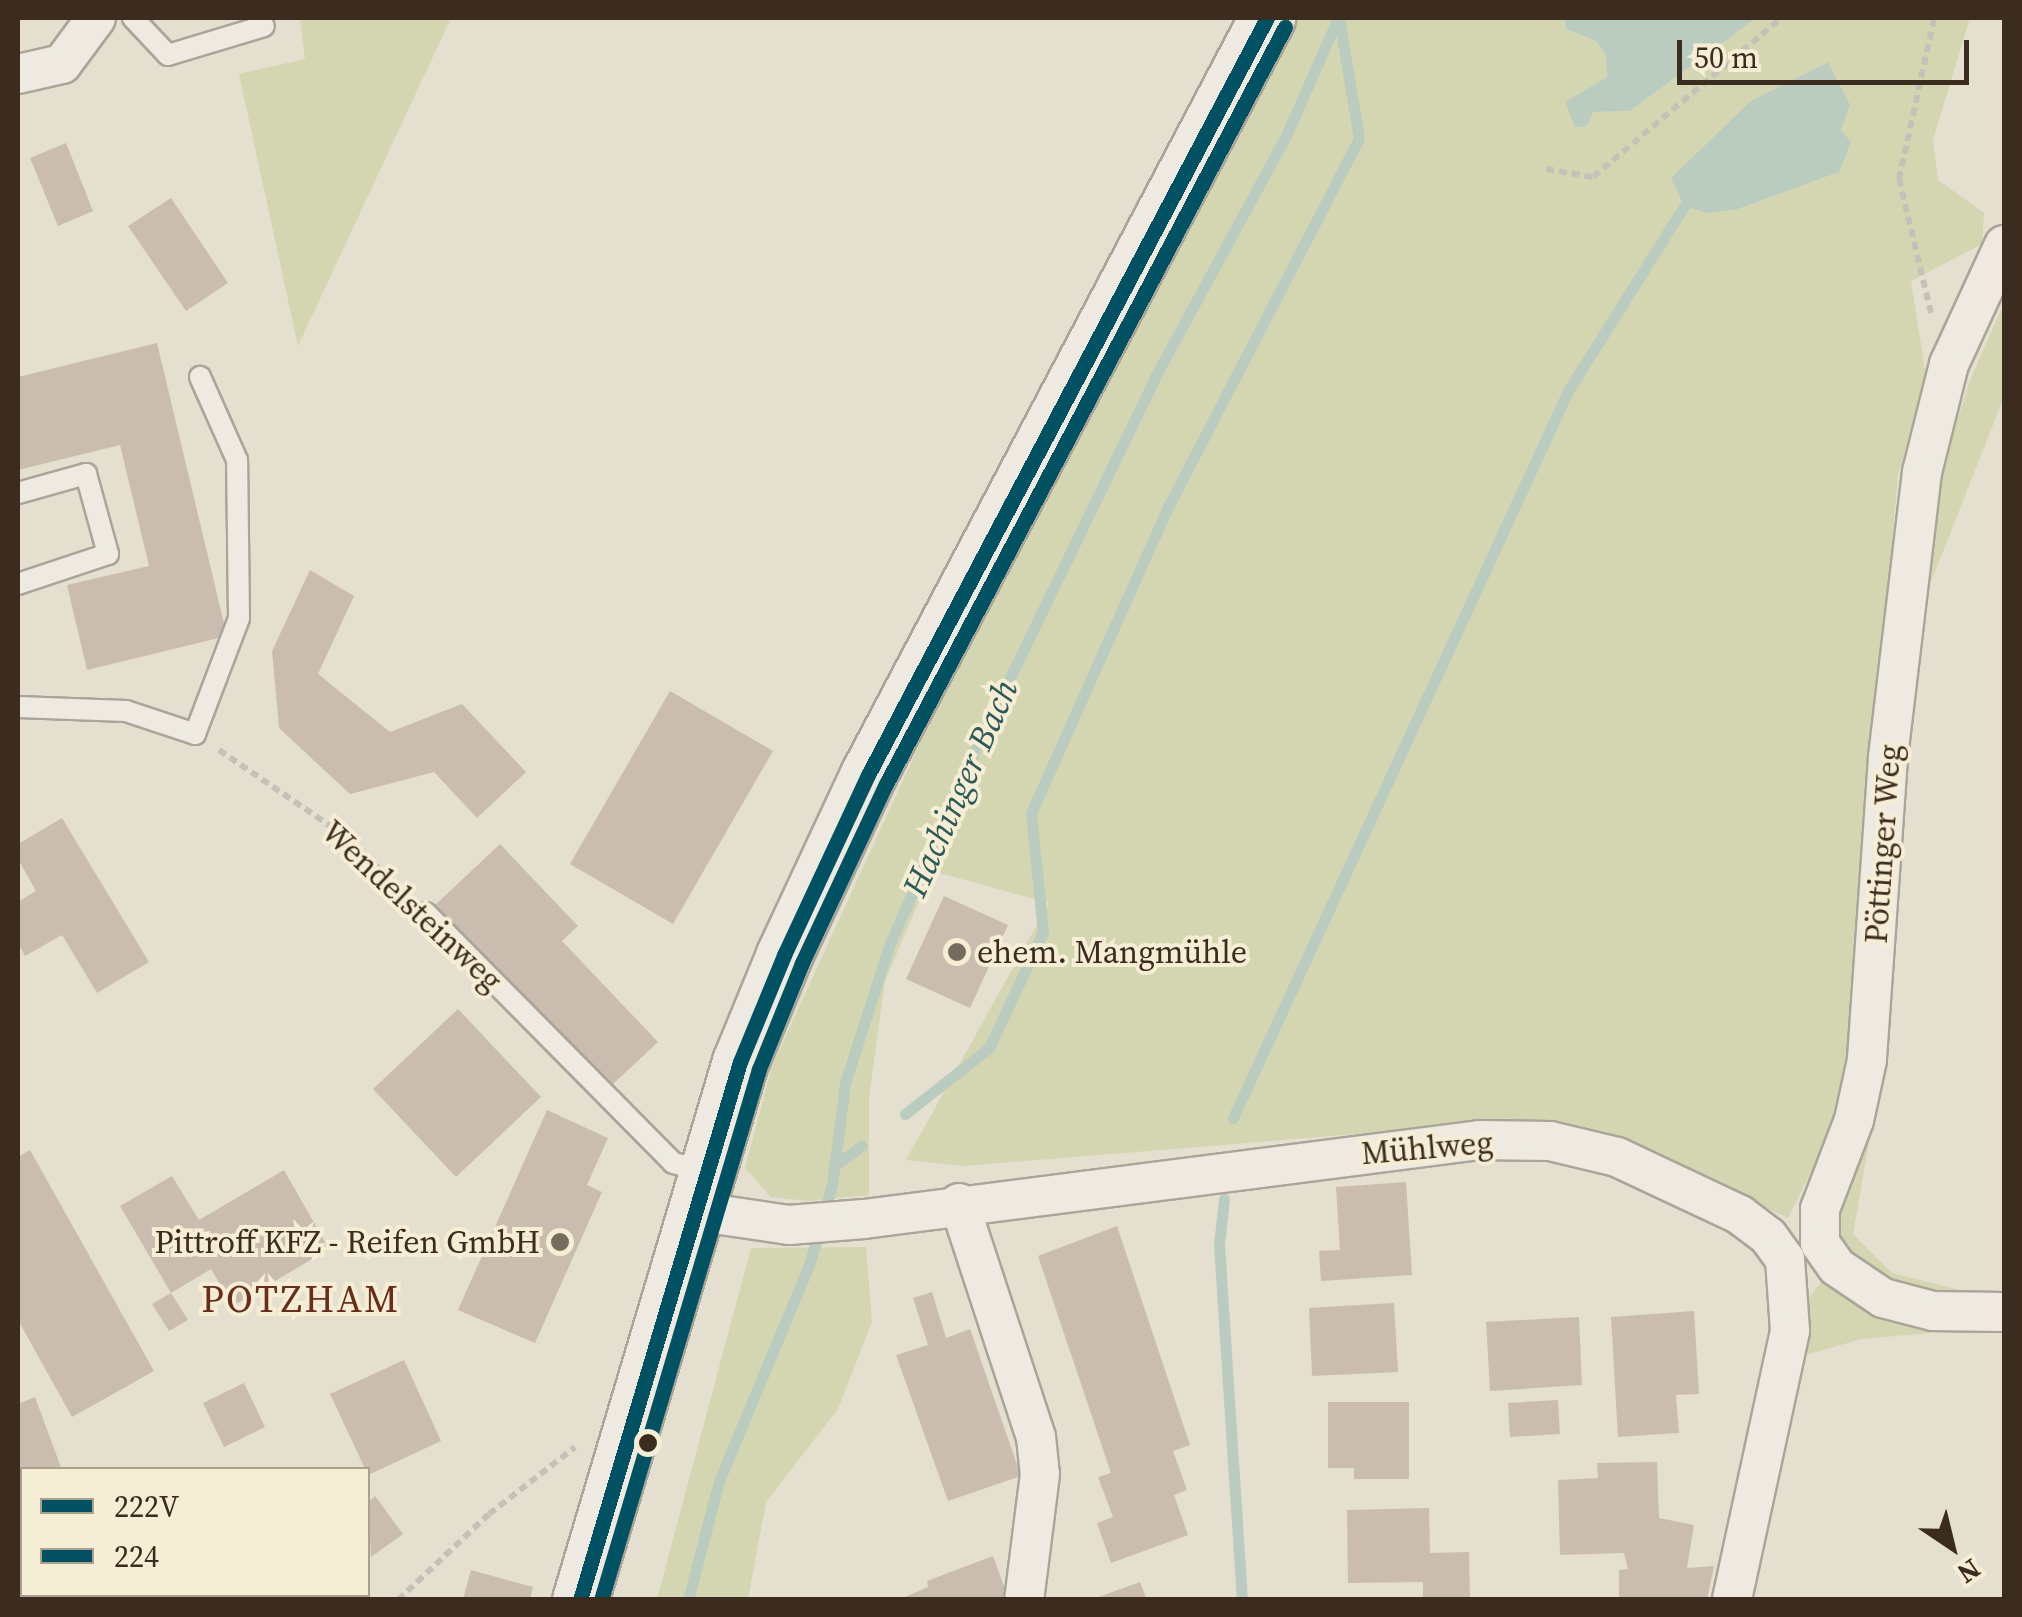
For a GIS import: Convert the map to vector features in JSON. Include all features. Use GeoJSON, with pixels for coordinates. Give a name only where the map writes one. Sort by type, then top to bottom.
{"type":"FeatureCollection","features":[{"type":"Feature","properties":{"kind":"main road"},"geometry":{"type":"LineString","coordinates":[[580,1600],[700,1190],[784,955],[868,775],[1266,18]]}},
{"type":"Feature","properties":{"kind":"street"},"geometry":{"type":"LineString","coordinates":[[18,74],[62,64],[96,18]]}},
{"type":"Feature","properties":{"kind":"street","name":"Pöttinger Weg"},"geometry":{"type":"LineString","coordinates":[[1820,1243],[1820,1209],[1854,1120],[1866,1060],[1908,576],[1922,472],[1950,364],[2004,246]]}},
{"type":"Feature","properties":{"kind":"street","name":"Mühlweg"},"geometry":{"type":"LineString","coordinates":[[700,1190],[789,1225],[1438,1143],[1550,1141],[1616,1157],[1724,1207],[1768,1236],[1785,1259]]}},
{"type":"Feature","properties":{"kind":"street"},"geometry":{"type":"LineString","coordinates":[[959,1204],[1036,1436],[1040,1474],[1024,1600]]}},
{"type":"Feature","properties":{"kind":"street"},"geometry":{"type":"LineString","coordinates":[[1820,1243],[1838,1267],[1883,1298],[1933,1311],[2004,1312]]}},
{"type":"Feature","properties":{"kind":"street"},"geometry":{"type":"LineString","coordinates":[[1732,1600],[1790,1331],[1785,1259]]}},
{"type":"Feature","properties":{"kind":"lane"},"geometry":{"type":"LineString","coordinates":[[132,18],[168,55],[264,26]]}},
{"type":"Feature","properties":{"kind":"lane"},"geometry":{"type":"LineString","coordinates":[[18,706],[126,711],[195,734],[240,618],[237,460],[200,376]]}},
{"type":"Feature","properties":{"kind":"lane"},"geometry":{"type":"LineString","coordinates":[[18,493],[86,474],[108,554],[18,584]]}},
{"type":"Feature","properties":{"kind":"lane","name":"Wendelsteinweg"},"geometry":{"type":"LineString","coordinates":[[426,913],[700,1190]]}},
{"type":"Feature","properties":{"kind":"lane"},"geometry":{"type":"LineString","coordinates":[[1785,1259],[1820,1243]]}},
{"type":"Feature","properties":{"kind":"path"},"geometry":{"type":"LineString","coordinates":[[1546,170],[1593,176],[1781,18]]}},
{"type":"Feature","properties":{"kind":"path"},"geometry":{"type":"LineString","coordinates":[[1934,18],[1898,178],[1921,285],[1950,364]]}},
{"type":"Feature","properties":{"kind":"path","name":"Wendelsteinweg"},"geometry":{"type":"LineString","coordinates":[[195,734],[344,836],[426,913]]}},
{"type":"Feature","properties":{"kind":"path"},"geometry":{"type":"LineString","coordinates":[[398,1600],[490,1514],[580,1444]]}},
{"type":"Feature","properties":{"kind":"green space"},"geometry":{"type":"Polygon","coordinates":[[[300,18],[451,18],[298,346],[239,74],[305,59],[300,18]]]}},
{"type":"Feature","properties":{"kind":"green space"},"geometry":{"type":"Polygon","coordinates":[[[1298,18],[1564,18],[1566,29],[1596,41],[1606,55],[1607,77],[1566,102],[1575,127],[1593,112],[1630,111],[1756,18],[1970,18],[1933,140],[1938,180],[1984,213],[1982,244],[1911,281],[1926,376],[1898,475],[1848,1060],[1838,1117],[1788,1218],[1626,1140],[1516,1121],[964,1166],[906,1160],[1049,903],[932,871],[885,981],[869,1098],[869,1195],[808,1201],[771,1197],[745,1168],[772,1066],[937,706],[1298,18]],[[1828,62],[1752,100],[1738,209],[1839,172],[1841,130],[1828,62]]]}},
{"type":"Feature","properties":{"kind":"green space"},"geometry":{"type":"Polygon","coordinates":[[[2004,303],[2004,397],[1931,582],[1940,476],[1970,380],[2004,303]]]}},
{"type":"Feature","properties":{"kind":"green space"},"geometry":{"type":"Polygon","coordinates":[[[1871,1130],[1853,1234],[1892,1273],[1996,1299],[1935,1298],[1889,1285],[1851,1256],[1835,1233],[1844,1180],[1871,1130]]]}},
{"type":"Feature","properties":{"kind":"green space"},"geometry":{"type":"Polygon","coordinates":[[[866,1247],[872,1322],[838,1409],[766,1502],[748,1599],[657,1599],[751,1248],[866,1247]]]}},
{"type":"Feature","properties":{"kind":"green space"},"geometry":{"type":"Polygon","coordinates":[[[1825,1278],[1962,1330],[1862,1339],[1805,1355],[1804,1303],[1825,1278]]]}},
{"type":"Feature","properties":{"kind":"shaded area"},"geometry":{"type":"Polygon","coordinates":[[[1564,18],[1756,18],[1630,111],[1593,112],[1586,127],[1575,127],[1565,102],[1607,77],[1606,55],[1596,41],[1566,29],[1564,18]]]}},
{"type":"Feature","properties":{"kind":"shaded area"},"geometry":{"type":"Polygon","coordinates":[[[1828,62],[1850,105],[1841,130],[1851,142],[1839,172],[1738,209],[1707,213],[1684,206],[1671,178],[1752,100],[1828,62]]]}},
{"type":"Feature","properties":{"kind":"building"},"geometry":{"type":"Polygon","coordinates":[[[66,143],[93,211],[58,226],[30,158],[66,143]]]}},
{"type":"Feature","properties":{"kind":"building"},"geometry":{"type":"Polygon","coordinates":[[[171,198],[228,283],[186,311],[128,226],[171,198]]]}},
{"type":"Feature","properties":{"kind":"building"},"geometry":{"type":"Polygon","coordinates":[[[157,343],[227,636],[87,670],[67,585],[149,566],[120,445],[18,470],[18,377],[157,343]]]}},
{"type":"Feature","properties":{"kind":"building"},"geometry":{"type":"Polygon","coordinates":[[[310,570],[354,596],[318,674],[390,732],[462,704],[526,772],[477,818],[434,772],[350,794],[279,728],[272,651],[310,570]]]}},
{"type":"Feature","properties":{"kind":"building"},"geometry":{"type":"Polygon","coordinates":[[[670,691],[773,751],[673,924],[570,864],[670,691]]]}},
{"type":"Feature","properties":{"kind":"building"},"geometry":{"type":"Polygon","coordinates":[[[62,818],[149,962],[97,993],[62,935],[25,956],[18,943],[18,902],[36,891],[18,859],[18,844],[62,818]]]}},
{"type":"Feature","properties":{"kind":"building"},"geometry":{"type":"Polygon","coordinates":[[[500,844],[578,926],[562,941],[658,1042],[611,1086],[433,907],[500,844]]]}},
{"type":"Feature","properties":{"kind":"building","name":"ehem. Mangmühle"},"geometry":{"type":"Polygon","coordinates":[[[944,896],[1008,925],[970,1008],[906,979],[944,896]]]}},
{"type":"Feature","properties":{"kind":"building"},"geometry":{"type":"Polygon","coordinates":[[[458,1009],[541,1097],[456,1177],[373,1089],[458,1009]]]}},
{"type":"Feature","properties":{"kind":"building"},"geometry":{"type":"Polygon","coordinates":[[[547,1110],[608,1138],[587,1185],[602,1192],[535,1343],[458,1310],[547,1110]]]}},
{"type":"Feature","properties":{"kind":"building"},"geometry":{"type":"Polygon","coordinates":[[[30,1150],[154,1371],[72,1417],[18,1320],[18,1157],[30,1150]]]}},
{"type":"Feature","properties":{"kind":"building"},"geometry":{"type":"Polygon","coordinates":[[[284,1170],[329,1249],[233,1306],[211,1269],[171,1293],[120,1206],[172,1176],[199,1220],[284,1170]]]}},
{"type":"Feature","properties":{"kind":"building"},"geometry":{"type":"Polygon","coordinates":[[[1406,1182],[1412,1275],[1321,1281],[1319,1251],[1340,1250],[1336,1187],[1406,1182]]]}},
{"type":"Feature","properties":{"kind":"building"},"geometry":{"type":"Polygon","coordinates":[[[1117,1226],[1190,1445],[1173,1451],[1187,1490],[1174,1495],[1188,1535],[1111,1563],[1097,1523],[1113,1517],[1098,1477],[1111,1473],[1038,1256],[1117,1226]]]}},
{"type":"Feature","properties":{"kind":"building"},"geometry":{"type":"Polygon","coordinates":[[[932,1292],[946,1338],[970,1329],[1021,1476],[948,1501],[896,1355],[928,1345],[913,1298],[932,1292]]]}},
{"type":"Feature","properties":{"kind":"building"},"geometry":{"type":"Polygon","coordinates":[[[171,1293],[188,1320],[169,1331],[152,1304],[171,1293]]]}},
{"type":"Feature","properties":{"kind":"building"},"geometry":{"type":"Polygon","coordinates":[[[1394,1303],[1398,1372],[1312,1376],[1309,1308],[1394,1303]]]}},
{"type":"Feature","properties":{"kind":"building"},"geometry":{"type":"Polygon","coordinates":[[[1694,1311],[1699,1394],[1676,1395],[1679,1433],[1618,1437],[1611,1317],[1694,1311]]]}},
{"type":"Feature","properties":{"kind":"building"},"geometry":{"type":"Polygon","coordinates":[[[1579,1317],[1582,1385],[1490,1391],[1486,1322],[1579,1317]]]}},
{"type":"Feature","properties":{"kind":"building"},"geometry":{"type":"Polygon","coordinates":[[[404,1360],[441,1441],[370,1474],[370,1467],[364,1467],[330,1394],[404,1360]]]}},
{"type":"Feature","properties":{"kind":"building"},"geometry":{"type":"Polygon","coordinates":[[[244,1383],[265,1427],[224,1447],[203,1403],[244,1383]]]}},
{"type":"Feature","properties":{"kind":"building"},"geometry":{"type":"Polygon","coordinates":[[[35,1397],[61,1467],[20,1467],[18,1519],[18,1404],[35,1397]]]}},
{"type":"Feature","properties":{"kind":"building"},"geometry":{"type":"Polygon","coordinates":[[[1558,1400],[1560,1434],[1510,1437],[1508,1403],[1558,1400]]]}},
{"type":"Feature","properties":{"kind":"building"},"geometry":{"type":"Polygon","coordinates":[[[1328,1402],[1409,1402],[1409,1479],[1354,1479],[1354,1468],[1328,1468],[1328,1402]]]}},
{"type":"Feature","properties":{"kind":"building"},"geometry":{"type":"Polygon","coordinates":[[[1657,1462],[1659,1518],[1694,1525],[1687,1568],[1714,1566],[1707,1600],[1619,1600],[1619,1570],[1628,1569],[1624,1553],[1560,1555],[1558,1480],[1598,1478],[1597,1463],[1657,1462]]]}},
{"type":"Feature","properties":{"kind":"building"},"geometry":{"type":"Polygon","coordinates":[[[375,1496],[403,1534],[371,1557],[370,1539],[370,1500],[375,1496]]]}},
{"type":"Feature","properties":{"kind":"building"},"geometry":{"type":"Polygon","coordinates":[[[1429,1508],[1430,1553],[1469,1552],[1470,1599],[1423,1599],[1423,1582],[1348,1583],[1347,1510],[1429,1508]]]}},
{"type":"Feature","properties":{"kind":"building"},"geometry":{"type":"Polygon","coordinates":[[[993,1556],[1009,1600],[898,1600],[928,1587],[927,1581],[993,1556]]]}},
{"type":"Feature","properties":{"kind":"building"},"geometry":{"type":"Polygon","coordinates":[[[471,1570],[533,1587],[530,1600],[463,1600],[471,1570]]]}},
{"type":"Feature","properties":{"kind":"building"},"geometry":{"type":"Polygon","coordinates":[[[1140,1582],[1147,1600],[1093,1600],[1093,1599],[1140,1582]]]}},
{"type":"Feature","properties":{"kind":"building"},"geometry":{"type":"Polygon","coordinates":[[[148,1597],[268,1600],[149,1600],[148,1597]]]}},
{"type":"Feature","properties":{"kind":"waterway","name":"Hachinger Bach"},"geometry":{"type":"LineString","coordinates":[[688,1600],[719,1481],[810,1262],[832,1185],[845,1083],[889,946],[976,748],[1155,377],[1285,138],[1338,18]]}},
{"type":"Feature","properties":{"kind":"waterway"},"geometry":{"type":"LineString","coordinates":[[905,1114],[989,1048],[1043,932],[1031,813],[1169,505],[1359,139],[1339,18]]}},
{"type":"Feature","properties":{"kind":"waterway"},"geometry":{"type":"LineString","coordinates":[[1233,1118],[1568,391],[1684,206]]}},
{"type":"Feature","properties":{"kind":"waterway"},"geometry":{"type":"LineString","coordinates":[[834,1166],[862,1146]]}},
{"type":"Feature","properties":{"kind":"waterway"},"geometry":{"type":"LineString","coordinates":[[1224,1199],[1219,1245],[1242,1600]]}},
{"type":"Feature","properties":{"kind":"transit line","name":"222V"},"geometry":{"type":"LineString","coordinates":[[580,1600],[740,1062],[784,955],[868,775],[1267,18]]}},
{"type":"Feature","properties":{"kind":"transit line","name":"224"},"geometry":{"type":"LineString","coordinates":[[601,1600],[759,1069],[802,963],[886,784],[1285,27]]}},
{"type":"Feature","properties":{"kind":"place","name":"ehem. Mangmühle"},"geometry":{"type":"Point","coordinates":[957,952]}},
{"type":"Feature","properties":{"kind":"place","name":"Pittroff KFZ - Reifen GmbH"},"geometry":{"type":"Point","coordinates":[560,1242]}},
{"type":"Feature","properties":{"kind":"district","name":"POTZHAM"},"geometry":{"type":"Point","coordinates":[301,1300]}}]}
